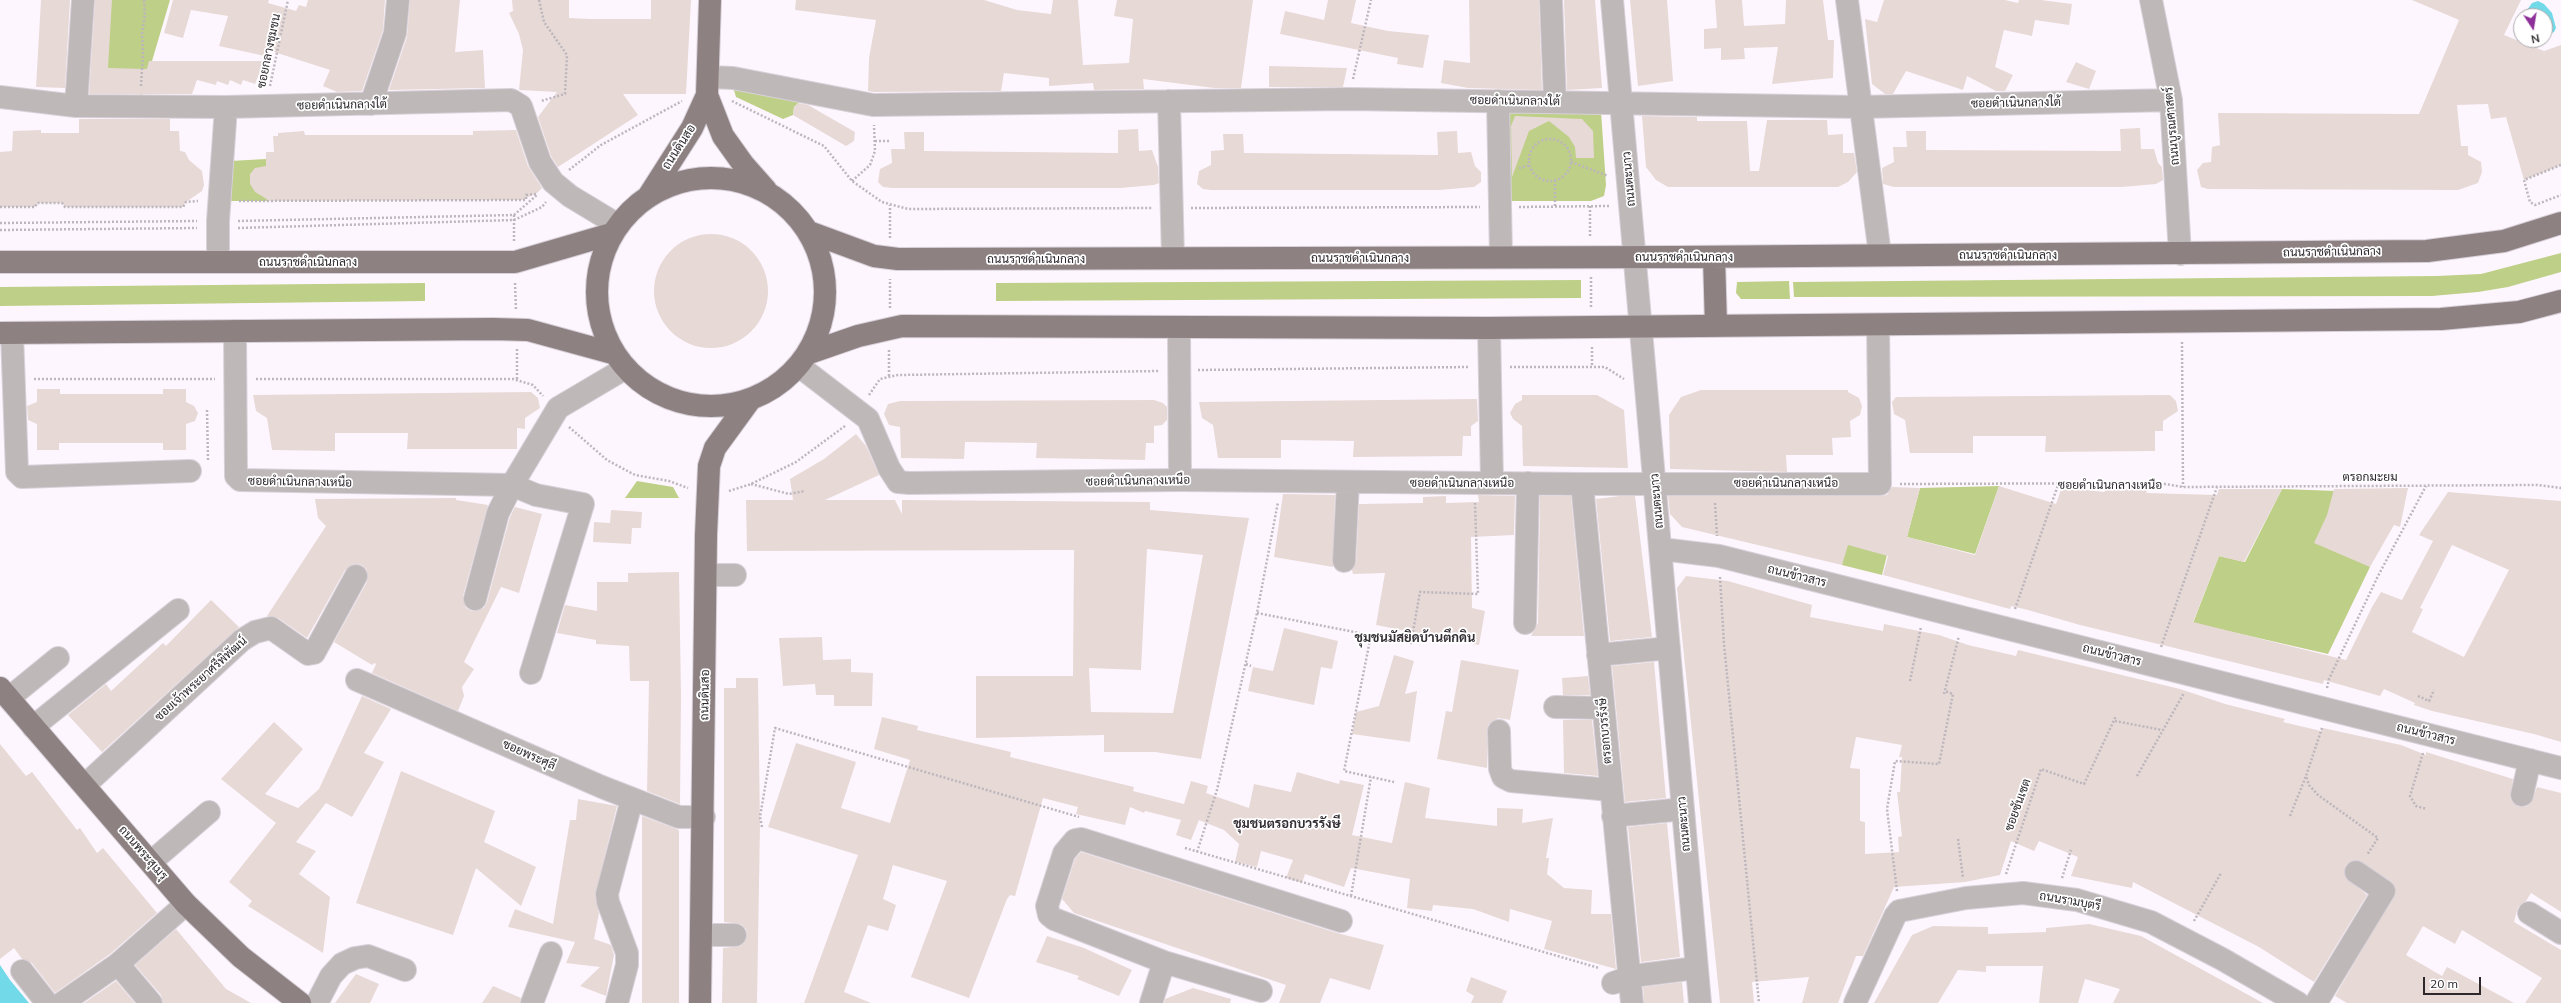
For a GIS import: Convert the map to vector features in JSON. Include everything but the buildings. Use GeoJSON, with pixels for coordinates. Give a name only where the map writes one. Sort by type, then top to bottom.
{"type":"FeatureCollection","features":[{"type":"Feature","properties":{"kind":"main road","name":"ถนนดินสอ"},"geometry":{"type":"LineString","coordinates":[[648,197],[692,128],[707,86],[710,0]]}},
{"type":"Feature","properties":{"kind":"main road","name":"ถนนดินสอ"},"geometry":{"type":"LineString","coordinates":[[707,86],[723,136],[743,164],[769,193]]}},
{"type":"Feature","properties":{"kind":"main road"},"geometry":{"type":"LineString","coordinates":[[719,178],[745,183],[769,193],[792,210],[808,232],[819,254],[825,279],[824,312],[818,334],[804,359],[776,387],[750,400],[713,407],[674,401],[646,387],[618,361],[599,320],[597,298],[599,265],[614,229],[631,210],[648,197],[684,181],[719,178]]}},
{"type":"Feature","properties":{"kind":"main road","name":"ถนนราชดำเนินกลาง"},"geometry":{"type":"LineString","coordinates":[[808,232],[874,256],[890,258],[1714,257],[2427,251],[2504,241],[2561,223]]}},
{"type":"Feature","properties":{"kind":"main road","name":"ถนนราชดำเนินกลาง"},"geometry":{"type":"LineString","coordinates":[[0,262],[515,262],[614,229]]}},
{"type":"Feature","properties":{"kind":"main road"},"geometry":{"type":"LineString","coordinates":[[1714,257],[1716,326]]}},
{"type":"Feature","properties":{"kind":"main road"},"geometry":{"type":"LineString","coordinates":[[804,359],[858,336],[902,326],[1179,329],[1489,328],[1878,325],[2482,317],[2519,312],[2561,301]]}},
{"type":"Feature","properties":{"kind":"main road"},"geometry":{"type":"LineString","coordinates":[[6,333],[528,330],[618,361]]}},
{"type":"Feature","properties":{"kind":"main road","name":"ถนนดินสอ"},"geometry":{"type":"LineString","coordinates":[[700,1003],[709,466],[715,448],[750,400]]}},
{"type":"Feature","properties":{"kind":"main road","name":"ถนนพระสุเมรุ"},"geometry":{"type":"LineString","coordinates":[[4,693],[85,785],[186,904],[241,957],[300,1003]]}},
{"type":"Feature","properties":{"kind":"street"},"geometry":{"type":"LineString","coordinates":[[76,106],[83,0]]}},
{"type":"Feature","properties":{"kind":"street"},"geometry":{"type":"LineString","coordinates":[[371,104],[395,33],[398,0]]}},
{"type":"Feature","properties":{"kind":"street"},"geometry":{"type":"LineString","coordinates":[[1551,0],[1555,102]]}},
{"type":"Feature","properties":{"kind":"street","name":"ถนนตะนาว"},"geometry":{"type":"LineString","coordinates":[[1612,0],[1623,103],[1700,1003]]}},
{"type":"Feature","properties":{"kind":"street"},"geometry":{"type":"LineString","coordinates":[[1847,0],[1880,255]]}},
{"type":"Feature","properties":{"kind":"street","name":"ถนนบูรณศาสตร์"},"geometry":{"type":"LineString","coordinates":[[2151,0],[2171,100],[2180,254]]}},
{"type":"Feature","properties":{"kind":"street","name":"ซอยดำเนินกลางใต้"},"geometry":{"type":"LineString","coordinates":[[707,86],[733,78],[873,105],[1348,99],[1860,107],[2171,100]]}},
{"type":"Feature","properties":{"kind":"street","name":"ซอยดำเนินกลางใต้"},"geometry":{"type":"LineString","coordinates":[[0,97],[76,106],[226,107],[511,100],[521,106]]}},
{"type":"Feature","properties":{"kind":"street"},"geometry":{"type":"LineString","coordinates":[[1169,101],[1173,258]]}},
{"type":"Feature","properties":{"kind":"street"},"geometry":{"type":"LineString","coordinates":[[1498,101],[1501,257]]}},
{"type":"Feature","properties":{"kind":"street"},"geometry":{"type":"LineString","coordinates":[[521,106],[540,162],[550,184],[570,196],[614,229]]}},
{"type":"Feature","properties":{"kind":"street"},"geometry":{"type":"LineString","coordinates":[[218,262],[219,217],[226,107]]}},
{"type":"Feature","properties":{"kind":"street"},"geometry":{"type":"LineString","coordinates":[[1878,325],[1880,484]]}},
{"type":"Feature","properties":{"kind":"street"},"geometry":{"type":"LineString","coordinates":[[1484,483],[1489,328]]}},
{"type":"Feature","properties":{"kind":"street"},"geometry":{"type":"LineString","coordinates":[[1179,329],[1180,480]]}},
{"type":"Feature","properties":{"kind":"street","name":"ซอยดำเนินกลางเหนือ"},"geometry":{"type":"LineString","coordinates":[[235,331],[236,476],[240,480],[512,485]]}},
{"type":"Feature","properties":{"kind":"street"},"geometry":{"type":"LineString","coordinates":[[6,333],[14,379],[9,471],[25,477],[190,471]]}},
{"type":"Feature","properties":{"kind":"street","name":"ซอยดำเนินกลางเหนือ"},"geometry":{"type":"LineString","coordinates":[[804,359],[868,419],[889,468],[898,482],[1180,480],[1582,484],[1655,482],[1880,484]]}},
{"type":"Feature","properties":{"kind":"street"},"geometry":{"type":"LineString","coordinates":[[475,599],[498,513],[512,485],[556,411],[618,361]]}},
{"type":"Feature","properties":{"kind":"street"},"geometry":{"type":"LineString","coordinates":[[1344,560],[1348,482]]}},
{"type":"Feature","properties":{"kind":"street"},"geometry":{"type":"LineString","coordinates":[[1525,623],[1528,483]]}},
{"type":"Feature","properties":{"kind":"street","name":"ตรอกบวรรังษี"},"geometry":{"type":"LineString","coordinates":[[1582,484],[1611,790],[1621,980],[1632,1003]]}},
{"type":"Feature","properties":{"kind":"street"},"geometry":{"type":"LineString","coordinates":[[512,485],[536,495],[583,504],[531,673]]}},
{"type":"Feature","properties":{"kind":"street","name":"ถนนข้าวสาร"},"geometry":{"type":"LineString","coordinates":[[1661,549],[1719,556],[2561,768]]}},
{"type":"Feature","properties":{"kind":"street"},"geometry":{"type":"LineString","coordinates":[[706,575],[735,575]]}},
{"type":"Feature","properties":{"kind":"street","name":"ซอยเจ้าพระยาศรีพิพัฒน์"},"geometry":{"type":"LineString","coordinates":[[85,785],[242,640],[255,632],[271,628],[308,654],[314,653],[356,576]]}},
{"type":"Feature","properties":{"kind":"street"},"geometry":{"type":"LineString","coordinates":[[33,727],[178,610]]}},
{"type":"Feature","properties":{"kind":"street"},"geometry":{"type":"LineString","coordinates":[[1598,655],[1669,648]]}},
{"type":"Feature","properties":{"kind":"street"},"geometry":{"type":"LineString","coordinates":[[4,693],[58,658]]}},
{"type":"Feature","properties":{"kind":"street","name":"ซอยพระศุลี"},"geometry":{"type":"LineString","coordinates":[[357,680],[632,799],[679,817],[704,818]]}},
{"type":"Feature","properties":{"kind":"street"},"geometry":{"type":"LineString","coordinates":[[1555,707],[1603,708]]}},
{"type":"Feature","properties":{"kind":"street"},"geometry":{"type":"LineString","coordinates":[[1500,731],[1500,769],[1503,777],[1511,781],[1611,790]]}},
{"type":"Feature","properties":{"kind":"street"},"geometry":{"type":"LineString","coordinates":[[2522,796],[2530,760]]}},
{"type":"Feature","properties":{"kind":"street"},"geometry":{"type":"LineString","coordinates":[[617,1003],[627,965],[627,953],[608,902],[607,894],[632,799]]}},
{"type":"Feature","properties":{"kind":"street"},"geometry":{"type":"LineString","coordinates":[[1613,816],[1683,809]]}},
{"type":"Feature","properties":{"kind":"street"},"geometry":{"type":"LineString","coordinates":[[150,862],[209,812]]}},
{"type":"Feature","properties":{"kind":"street"},"geometry":{"type":"LineString","coordinates":[[1261,991],[1164,962],[1054,919],[1049,914],[1047,906],[1064,853],[1070,842],[1081,839],[1341,921]]}},
{"type":"Feature","properties":{"kind":"street"},"geometry":{"type":"LineString","coordinates":[[2316,1003],[2384,891],[2356,872]]}},
{"type":"Feature","properties":{"kind":"street","name":"ถนนรามบุตรี"},"geometry":{"type":"LineString","coordinates":[[1899,912],[1966,898],[2023,893],[2057,896],[2115,910],[2151,922],[2298,1003]]}},
{"type":"Feature","properties":{"kind":"street"},"geometry":{"type":"LineString","coordinates":[[62,1003],[186,904]]}},
{"type":"Feature","properties":{"kind":"street"},"geometry":{"type":"LineString","coordinates":[[1855,1003],[1895,916],[1899,912]]}},
{"type":"Feature","properties":{"kind":"street"},"geometry":{"type":"LineString","coordinates":[[2529,913],[2561,933]]}},
{"type":"Feature","properties":{"kind":"street"},"geometry":{"type":"LineString","coordinates":[[702,934],[735,935]]}},
{"type":"Feature","properties":{"kind":"street"},"geometry":{"type":"LineString","coordinates":[[532,1003],[551,954]]}},
{"type":"Feature","properties":{"kind":"street"},"geometry":{"type":"LineString","coordinates":[[121,956],[151,1003]]}},
{"type":"Feature","properties":{"kind":"street"},"geometry":{"type":"LineString","coordinates":[[316,1003],[331,976],[342,964],[355,958],[368,956],[405,970]]}},
{"type":"Feature","properties":{"kind":"street"},"geometry":{"type":"LineString","coordinates":[[1151,1003],[1164,962]]}},
{"type":"Feature","properties":{"kind":"street"},"geometry":{"type":"LineString","coordinates":[[1621,980],[1696,968]]}},
{"type":"Feature","properties":{"kind":"street"},"geometry":{"type":"LineString","coordinates":[[22,971],[48,1003]]}},
{"type":"Feature","properties":{"kind":"street"},"geometry":{"type":"LineString","coordinates":[[54,1003],[81,989]]}},
{"type":"Feature","properties":{"kind":"path"},"geometry":{"type":"LineString","coordinates":[[136,106],[143,78],[144,0]]}},
{"type":"Feature","properties":{"kind":"path","name":"ซอยกลางชุมชน"},"geometry":{"type":"LineString","coordinates":[[266,106],[288,0]]}},
{"type":"Feature","properties":{"kind":"path"},"geometry":{"type":"LineString","coordinates":[[521,106],[562,96],[566,91],[567,55],[544,22],[539,0]]}},
{"type":"Feature","properties":{"kind":"path"},"geometry":{"type":"LineString","coordinates":[[1348,99],[1371,0]]}},
{"type":"Feature","properties":{"kind":"path"},"geometry":{"type":"LineString","coordinates":[[0,222],[219,217],[514,214],[601,145],[685,99]]}},
{"type":"Feature","properties":{"kind":"path"},"geometry":{"type":"LineString","coordinates":[[852,181],[870,166],[875,141],[873,105]]}},
{"type":"Feature","properties":{"kind":"path"},"geometry":{"type":"LineString","coordinates":[[1545,140],[1559,141],[1568,149],[1571,162],[1566,174],[1555,180],[1541,179],[1531,168],[1530,154],[1534,148],[1545,140]]}},
{"type":"Feature","properties":{"kind":"path"},"geometry":{"type":"LineString","coordinates":[[875,141],[891,141]]}},
{"type":"Feature","properties":{"kind":"path"},"geometry":{"type":"LineString","coordinates":[[1571,162],[1612,178]]}},
{"type":"Feature","properties":{"kind":"path"},"geometry":{"type":"LineString","coordinates":[[2561,165],[2524,180],[2530,202],[2535,205],[2561,195]]}},
{"type":"Feature","properties":{"kind":"path"},"geometry":{"type":"LineString","coordinates":[[1555,180],[1555,206]]}},
{"type":"Feature","properties":{"kind":"path"},"geometry":{"type":"LineString","coordinates":[[0,230],[526,200],[526,194],[537,193],[544,183],[550,184]]}},
{"type":"Feature","properties":{"kind":"path"},"geometry":{"type":"LineString","coordinates":[[0,207],[35,207],[37,203],[62,203],[65,207],[183,207],[186,202],[219,217],[514,220],[542,207],[554,194],[550,184]]}},
{"type":"Feature","properties":{"kind":"path"},"geometry":{"type":"LineString","coordinates":[[889,376],[890,204]]}},
{"type":"Feature","properties":{"kind":"path"},"geometry":{"type":"LineString","coordinates":[[1590,206],[1592,366]]}},
{"type":"Feature","properties":{"kind":"path"},"geometry":{"type":"LineString","coordinates":[[514,214],[517,380]]}},
{"type":"Feature","properties":{"kind":"path"},"geometry":{"type":"LineString","coordinates":[[2182,321],[2183,487]]}},
{"type":"Feature","properties":{"kind":"path"},"geometry":{"type":"LineString","coordinates":[[14,379],[517,380],[533,385],[571,429],[607,460],[635,475],[669,481],[682,487]]}},
{"type":"Feature","properties":{"kind":"path"},"geometry":{"type":"LineString","coordinates":[[190,471],[208,470],[207,410]]}},
{"type":"Feature","properties":{"kind":"path"},"geometry":{"type":"LineString","coordinates":[[1197,852],[1217,790],[1246,664],[1282,481]]}},
{"type":"Feature","properties":{"kind":"path"},"geometry":{"type":"LineString","coordinates":[[1714,482],[1724,644],[1759,1003]]}},
{"type":"Feature","properties":{"kind":"path"},"geometry":{"type":"LineString","coordinates":[[1257,613],[1411,643],[1420,592],[1478,594],[1484,483]]}},
{"type":"Feature","properties":{"kind":"path","name":"ซอยดำเนินกลางเหนือ"},"geometry":{"type":"LineString","coordinates":[[1880,484],[2058,485],[2159,483],[2183,487]]}},
{"type":"Feature","properties":{"kind":"path"},"geometry":{"type":"LineString","coordinates":[[751,484],[789,494],[805,491]]}},
{"type":"Feature","properties":{"kind":"path"},"geometry":{"type":"LineString","coordinates":[[2008,629],[2058,485]]}},
{"type":"Feature","properties":{"kind":"path","name":"ตรอกมะยม"},"geometry":{"type":"LineString","coordinates":[[2183,487],[2537,485],[2560,487]]}},
{"type":"Feature","properties":{"kind":"path"},"geometry":{"type":"LineString","coordinates":[[2290,816],[2306,776],[2326,709],[2332,672],[2378,576],[2426,486]]}},
{"type":"Feature","properties":{"kind":"path"},"geometry":{"type":"LineString","coordinates":[[2156,666],[2217,487]]}},
{"type":"Feature","properties":{"kind":"path"},"geometry":{"type":"LineString","coordinates":[[1910,681],[1924,608]]}},
{"type":"Feature","properties":{"kind":"path"},"geometry":{"type":"LineString","coordinates":[[1899,912],[1887,810],[1895,761],[1939,764],[1953,694],[1944,693],[1963,618]]}},
{"type":"Feature","properties":{"kind":"path"},"geometry":{"type":"LineString","coordinates":[[1371,635],[1344,771],[1394,782]]}},
{"type":"Feature","properties":{"kind":"path"},"geometry":{"type":"LineString","coordinates":[[1246,664],[1251,666]]}},
{"type":"Feature","properties":{"kind":"path"},"geometry":{"type":"LineString","coordinates":[[2137,776],[2194,676]]}},
{"type":"Feature","properties":{"kind":"path"},"geometry":{"type":"LineString","coordinates":[[2418,696],[2429,701],[2434,690]]}},
{"type":"Feature","properties":{"kind":"path","name":"ซอยซันเซต"},"geometry":{"type":"LineString","coordinates":[[2000,896],[2012,851],[2041,769],[2084,784],[2115,721],[2116,716]]}},
{"type":"Feature","properties":{"kind":"path"},"geometry":{"type":"LineString","coordinates":[[2115,721],[2162,730]]}},
{"type":"Feature","properties":{"kind":"path"},"geometry":{"type":"LineString","coordinates":[[2427,809],[2416,806],[2410,796],[2429,734]]}},
{"type":"Feature","properties":{"kind":"path"},"geometry":{"type":"LineString","coordinates":[[2306,776],[2309,785],[2318,795],[2378,838],[2356,872]]}},
{"type":"Feature","properties":{"kind":"path"},"geometry":{"type":"LineString","coordinates":[[1351,896],[1371,777]]}},
{"type":"Feature","properties":{"kind":"path"},"geometry":{"type":"LineString","coordinates":[[760,817],[762,827]]}},
{"type":"Feature","properties":{"kind":"path"},"geometry":{"type":"LineString","coordinates":[[1958,839],[1966,898]]}},
{"type":"Feature","properties":{"kind":"path"},"geometry":{"type":"LineString","coordinates":[[2057,896],[2071,850]]}},
{"type":"Feature","properties":{"kind":"path"},"geometry":{"type":"LineString","coordinates":[[2183,939],[2221,873]]}},
{"type":"Feature","properties":{"kind":"green space"},"geometry":{"type":"Polygon","coordinates":[[[100,0],[170,0],[142,95],[98,82],[100,0]]]}},
{"type":"Feature","properties":{"kind":"green space"},"geometry":{"type":"Polygon","coordinates":[[[733,87],[801,101],[794,107],[793,115],[783,119],[736,97],[733,87]]]}},
{"type":"Feature","properties":{"kind":"green space"},"geometry":{"type":"Polygon","coordinates":[[[1601,111],[1606,185],[1604,196],[1591,201],[1504,201],[1503,112],[1601,111]]]}},
{"type":"Feature","properties":{"kind":"green space"},"geometry":{"type":"Polygon","coordinates":[[[266,159],[267,201],[229,201],[230,161],[266,159]]]}},
{"type":"Feature","properties":{"kind":"green space"},"geometry":{"type":"Polygon","coordinates":[[[2561,253],[2561,272],[2508,287],[2478,292],[2432,296],[1794,297],[1793,282],[2436,276],[2481,274],[2561,253]]]}},
{"type":"Feature","properties":{"kind":"green space"},"geometry":{"type":"Polygon","coordinates":[[[1581,280],[1581,298],[996,301],[996,283],[1581,280]]]}},
{"type":"Feature","properties":{"kind":"green space"},"geometry":{"type":"Polygon","coordinates":[[[1789,281],[1790,299],[1741,299],[1736,293],[1737,282],[1789,281]]]}},
{"type":"Feature","properties":{"kind":"green space"},"geometry":{"type":"Polygon","coordinates":[[[425,283],[425,301],[0,306],[0,287],[425,283]]]}},
{"type":"Feature","properties":{"kind":"green space"},"geometry":{"type":"Polygon","coordinates":[[[637,481],[673,487],[679,498],[625,498],[637,481]]]}},
{"type":"Feature","properties":{"kind":"green space"},"geometry":{"type":"Polygon","coordinates":[[[1999,486],[1975,554],[1907,537],[1920,488],[1999,486]]]}},
{"type":"Feature","properties":{"kind":"green space"},"geometry":{"type":"Polygon","coordinates":[[[2282,489],[2337,491],[2370,567],[2328,654],[2193,623],[2219,556],[2245,562],[2282,489]]]}},
{"type":"Feature","properties":{"kind":"green space"},"geometry":{"type":"Polygon","coordinates":[[[1845,543],[1887,555],[1882,575],[1842,565],[1845,543]]]}},
{"type":"Feature","properties":{"kind":"water"},"geometry":{"type":"Polygon","coordinates":[[[2538,1],[2548,8],[2528,8],[2532,3],[2538,1]]]}},
{"type":"Feature","properties":{"kind":"water"},"geometry":{"type":"Polygon","coordinates":[[[2553,17],[2556,28],[2553,32],[2553,17]]]}},
{"type":"Feature","properties":{"kind":"water"},"geometry":{"type":"Polygon","coordinates":[[[0,965],[10,980],[29,1003],[0,1003],[0,965]]]}},
{"type":"Feature","properties":{"kind":"district","name":"ชุมชนมัสยิดบ้านตึกดิน"},"geometry":{"type":"Point","coordinates":[1415,638]}},
{"type":"Feature","properties":{"kind":"district","name":"ชุมชนตรอกบวรรังษี"},"geometry":{"type":"Point","coordinates":[1287,824]}}]}
